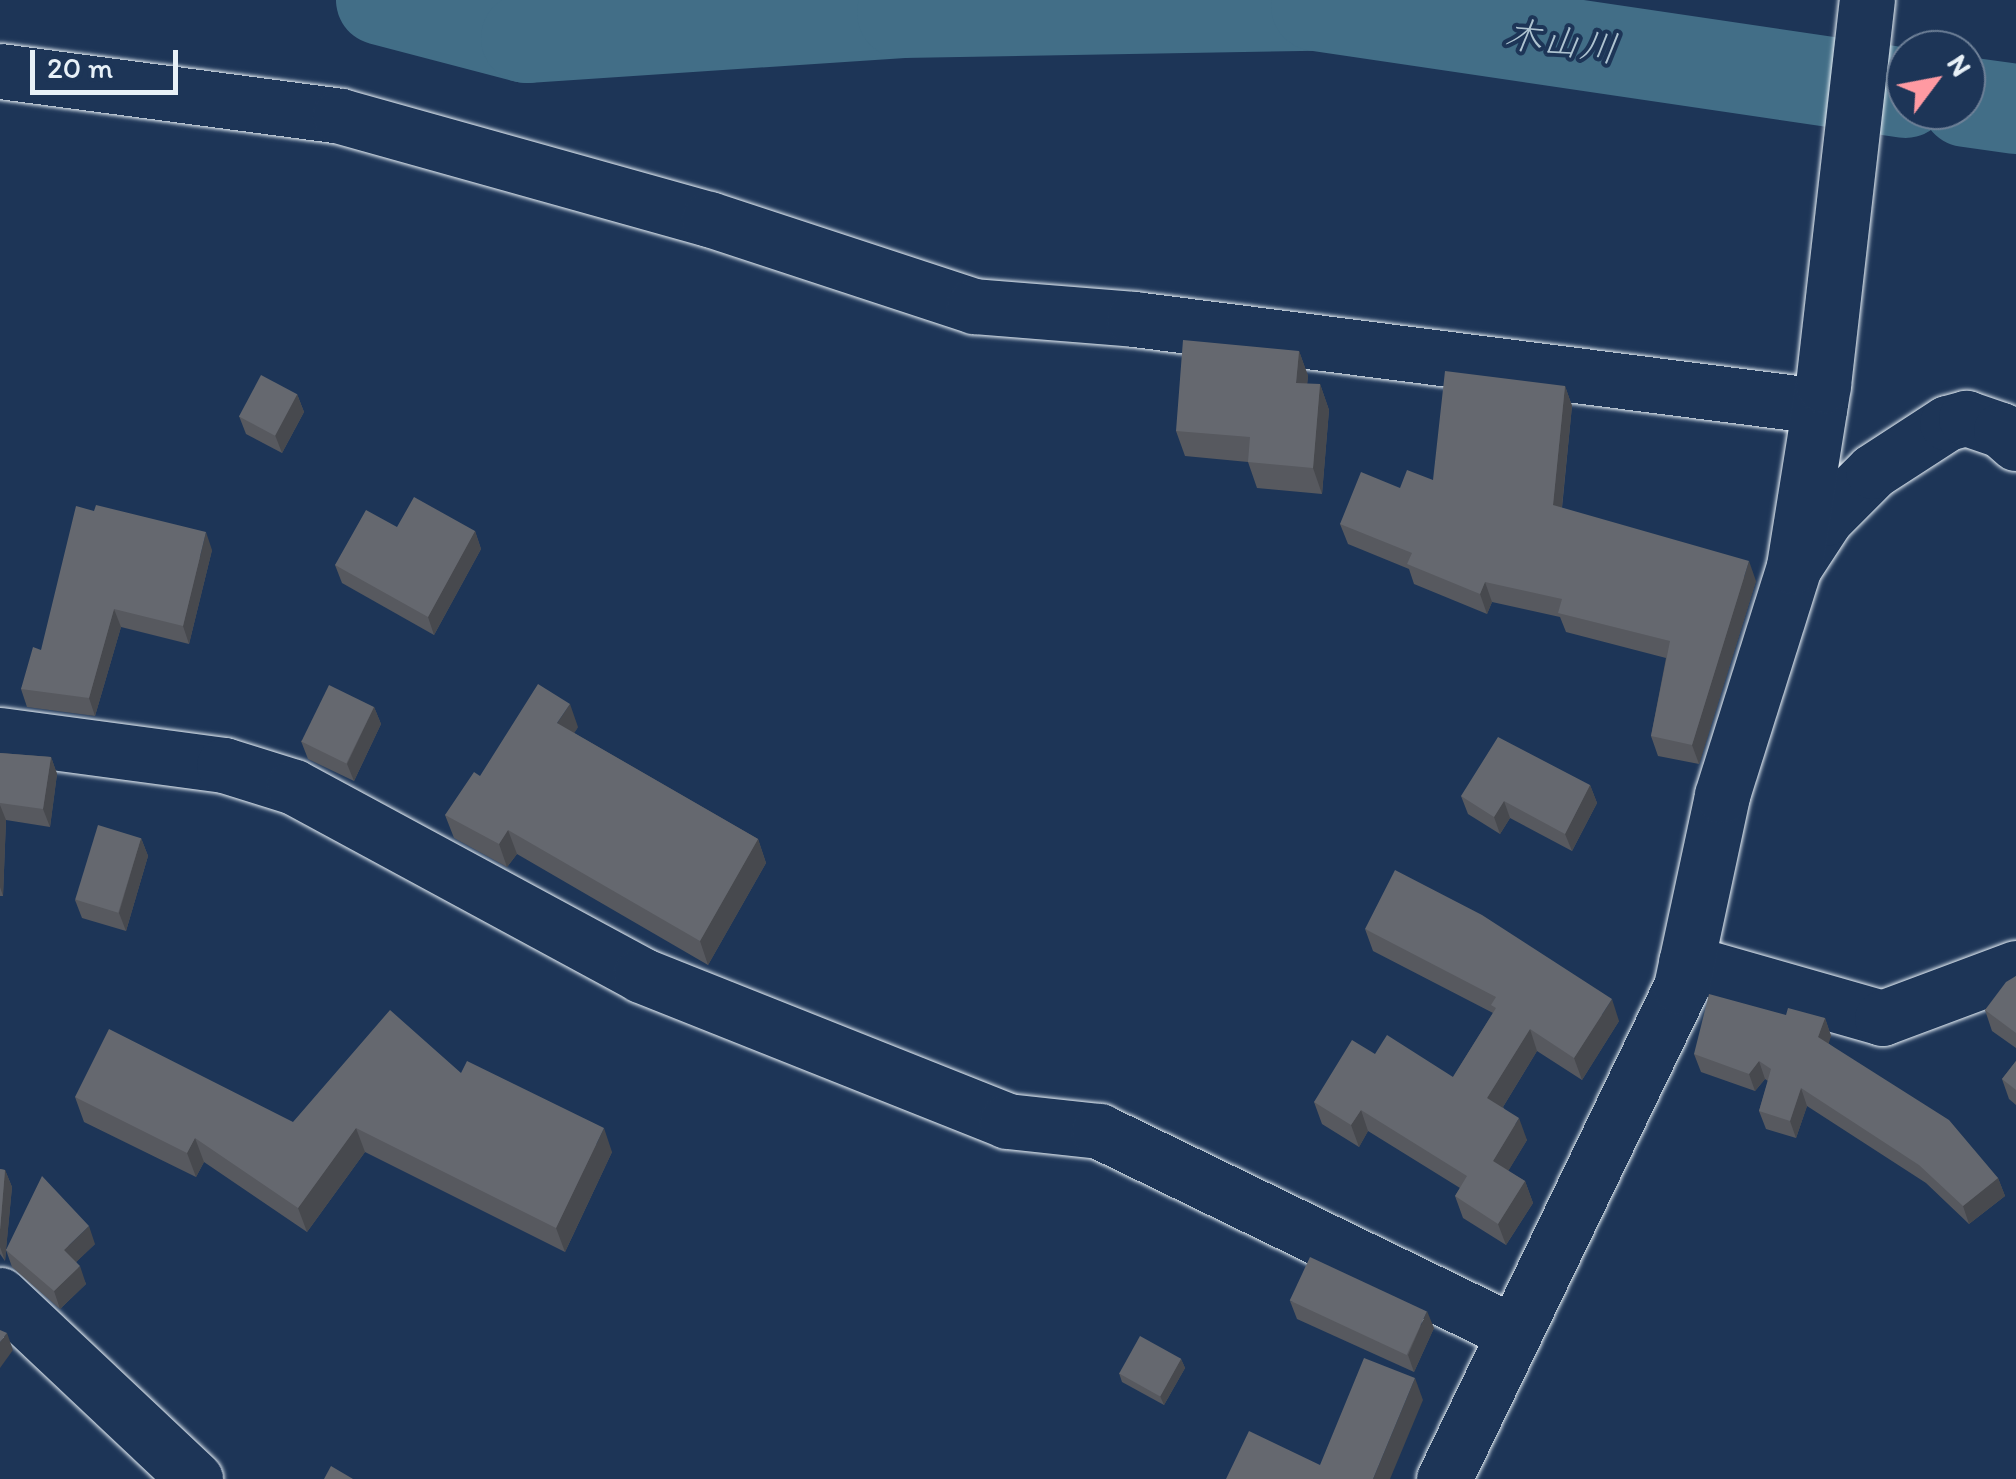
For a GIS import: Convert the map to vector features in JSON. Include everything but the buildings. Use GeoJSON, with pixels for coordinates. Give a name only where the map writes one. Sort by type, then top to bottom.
{"type":"FeatureCollection","features":[{"type":"Feature","properties":{"kind":"street"},"geometry":{"type":"LineString","coordinates":[[1444,1479],[1681,987],[1722,795],[1794,566],[1821,395],[1867,0]]}},
{"type":"Feature","properties":{"kind":"street"},"geometry":{"type":"LineString","coordinates":[[0,70],[340,116],[709,219],[974,306],[1134,319],[1821,395]]}},
{"type":"Feature","properties":{"kind":"street"},"geometry":{"type":"LineString","coordinates":[[1794,566],[1826,518],[1873,471],[1947,423],[1966,418],[2001,430],[2016,444]]}},
{"type":"Feature","properties":{"kind":"street"},"geometry":{"type":"LineString","coordinates":[[0,735],[224,765],[294,787],[641,975],[1007,1121],[1100,1131],[1513,1332]]}},
{"type":"Feature","properties":{"kind":"street"},"geometry":{"type":"LineString","coordinates":[[1686,962],[1882,1018],[2016,968]]}},
{"type":"Feature","properties":{"kind":"street"},"geometry":{"type":"LineString","coordinates":[[0,1295],[196,1479]]}},
{"type":"Feature","properties":{"kind":"waterway","name":"木山川"},"geometry":{"type":"LineString","coordinates":[[381,0],[526,38],[902,13],[1316,6],[1886,90]]}},
{"type":"Feature","properties":{"kind":"waterway","name":"木山川"},"geometry":{"type":"LineString","coordinates":[[1986,105],[2016,109]]}}]}
